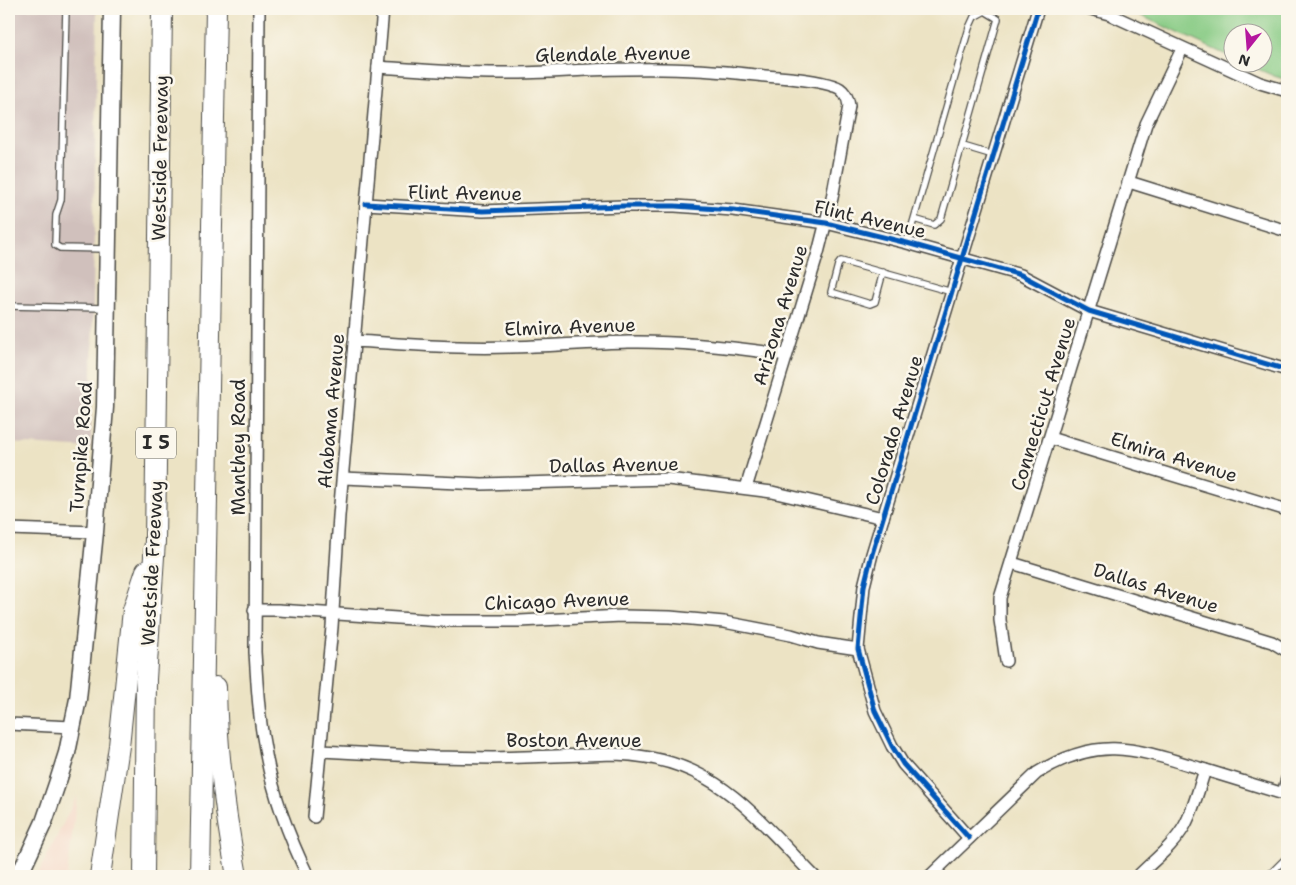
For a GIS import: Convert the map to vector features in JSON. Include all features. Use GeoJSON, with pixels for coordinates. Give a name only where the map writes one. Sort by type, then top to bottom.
{"type":"FeatureCollection","features":[{"type":"Feature","properties":{"kind":"highway","name":"Westside Freeway"},"geometry":{"type":"LineString","coordinates":[[144,876],[146,679],[155,541],[162,9]]}},
{"type":"Feature","properties":{"kind":"highway"},"geometry":{"type":"LineString","coordinates":[[200,876],[216,9]]}},
{"type":"Feature","properties":{"kind":"highway"},"geometry":{"type":"LineString","coordinates":[[100,876],[119,746],[133,610],[155,541]]}},
{"type":"Feature","properties":{"kind":"highway"},"geometry":{"type":"LineString","coordinates":[[206,548],[215,627],[219,756],[224,801],[237,876]]}},
{"type":"Feature","properties":{"kind":"street","name":"Turnpike Road"},"geometry":{"type":"LineString","coordinates":[[17,870],[44,822],[67,753],[78,699],[104,435],[112,9]]}},
{"type":"Feature","properties":{"kind":"street","name":"Manthey Road"},"geometry":{"type":"LineString","coordinates":[[259,9],[254,610],[257,686],[264,743],[274,786],[288,830],[308,876]]}},
{"type":"Feature","properties":{"kind":"street","name":"Alabama Avenue"},"geometry":{"type":"LineString","coordinates":[[314,817],[333,614],[383,9]]}},
{"type":"Feature","properties":{"kind":"street","name":"Colorado Avenue"},"geometry":{"type":"LineString","coordinates":[[969,838],[920,784],[892,746],[875,711],[858,649],[864,586],[883,518],[1038,9]]}},
{"type":"Feature","properties":{"kind":"street"},"geometry":{"type":"LineString","coordinates":[[1091,9],[1109,14],[1260,83],[1287,91]]}},
{"type":"Feature","properties":{"kind":"street","name":"Connecticut Avenue"},"geometry":{"type":"LineString","coordinates":[[1006,661],[1000,606],[1012,562],[1146,124],[1182,48]]}},
{"type":"Feature","properties":{"kind":"street","name":"Glendale Avenue"},"geometry":{"type":"LineString","coordinates":[[378,68],[460,73],[628,68],[674,69],[738,73],[812,82],[836,86],[845,93]]}},
{"type":"Feature","properties":{"kind":"street","name":"Arizona Avenue"},"geometry":{"type":"LineString","coordinates":[[746,488],[826,223],[848,115],[849,106],[845,93]]}},
{"type":"Feature","properties":{"kind":"street"},"geometry":{"type":"LineString","coordinates":[[1129,182],[1287,230]]}},
{"type":"Feature","properties":{"kind":"street","name":"Flint Avenue"},"geometry":{"type":"LineString","coordinates":[[366,204],[483,211],[675,206],[733,210],[850,227],[1031,279],[1089,311],[1287,370]]}},
{"type":"Feature","properties":{"kind":"street","name":"Elmira Avenue"},"geometry":{"type":"LineString","coordinates":[[355,342],[449,347],[509,347],[627,342],[673,343],[718,346],[786,355]]}},
{"type":"Feature","properties":{"kind":"street","name":"Elmira Avenue"},"geometry":{"type":"LineString","coordinates":[[1050,438],[1287,510]]}},
{"type":"Feature","properties":{"kind":"street","name":"Dallas Avenue"},"geometry":{"type":"LineString","coordinates":[[343,478],[482,484],[668,479],[772,492],[883,518]]}},
{"type":"Feature","properties":{"kind":"street"},"geometry":{"type":"LineString","coordinates":[[9,528],[95,532]]}},
{"type":"Feature","properties":{"kind":"street","name":"Dallas Avenue"},"geometry":{"type":"LineString","coordinates":[[1012,562],[1272,642],[1287,651]]}},
{"type":"Feature","properties":{"kind":"street","name":"Chicago Avenue"},"geometry":{"type":"LineString","coordinates":[[254,610],[442,621],[520,621],[622,616],[670,617],[724,622],[782,633],[818,643],[858,649]]}},
{"type":"Feature","properties":{"kind":"street"},"geometry":{"type":"LineString","coordinates":[[9,724],[72,727]]}},
{"type":"Feature","properties":{"kind":"street"},"geometry":{"type":"LineString","coordinates":[[930,876],[1037,774],[1054,763],[1079,753],[1103,748],[1133,749],[1285,794],[1287,779]]}},
{"type":"Feature","properties":{"kind":"street","name":"Boston Avenue"},"geometry":{"type":"LineString","coordinates":[[321,751],[453,757],[634,754],[664,760],[692,770],[721,786],[746,807],[814,876]]}},
{"type":"Feature","properties":{"kind":"street"},"geometry":{"type":"LineString","coordinates":[[1138,876],[1164,851],[1185,824],[1205,770]]}},
{"type":"Feature","properties":{"kind":"lane"},"geometry":{"type":"LineString","coordinates":[[66,9],[61,200],[56,215],[55,245],[60,248],[108,249]]}},
{"type":"Feature","properties":{"kind":"lane"},"geometry":{"type":"LineString","coordinates":[[907,243],[969,28],[974,17],[985,11],[998,19],[941,219],[934,225],[914,219]]}},
{"type":"Feature","properties":{"kind":"lane"},"geometry":{"type":"LineString","coordinates":[[962,146],[993,155]]}},
{"type":"Feature","properties":{"kind":"lane"},"geometry":{"type":"LineString","coordinates":[[883,272],[875,302],[870,304],[831,292],[841,260],[883,272],[952,292]]}},
{"type":"Feature","properties":{"kind":"lane"},"geometry":{"type":"LineString","coordinates":[[9,306],[107,308]]}},
{"type":"Feature","properties":{"kind":"lane"},"geometry":{"type":"LineString","coordinates":[[1268,876],[1287,857]]}},
{"type":"Feature","properties":{"kind":"shaded area"},"geometry":{"type":"Polygon","coordinates":[[[9,9],[97,9],[91,448],[9,443],[9,9]]]}},
{"type":"Feature","properties":{"kind":"shaded area"},"geometry":{"type":"Polygon","coordinates":[[[77,796],[67,876],[37,876],[77,796]]]}},
{"type":"Feature","properties":{"kind":"green space"},"geometry":{"type":"Polygon","coordinates":[[[1126,9],[1287,9],[1287,80],[1265,72],[1274,72],[1274,22],[1224,22],[1224,54],[1126,9]]]}},
{"type":"Feature","properties":{"kind":"cycle path"},"geometry":{"type":"LineString","coordinates":[[969,838],[903,764],[892,746],[875,711],[858,649],[864,586],[872,554],[1038,9]]}},
{"type":"Feature","properties":{"kind":"cycle path"},"geometry":{"type":"LineString","coordinates":[[366,204],[483,211],[675,206],[733,210],[826,223],[907,243],[1021,275],[1089,311],[1287,370]]}}]}
